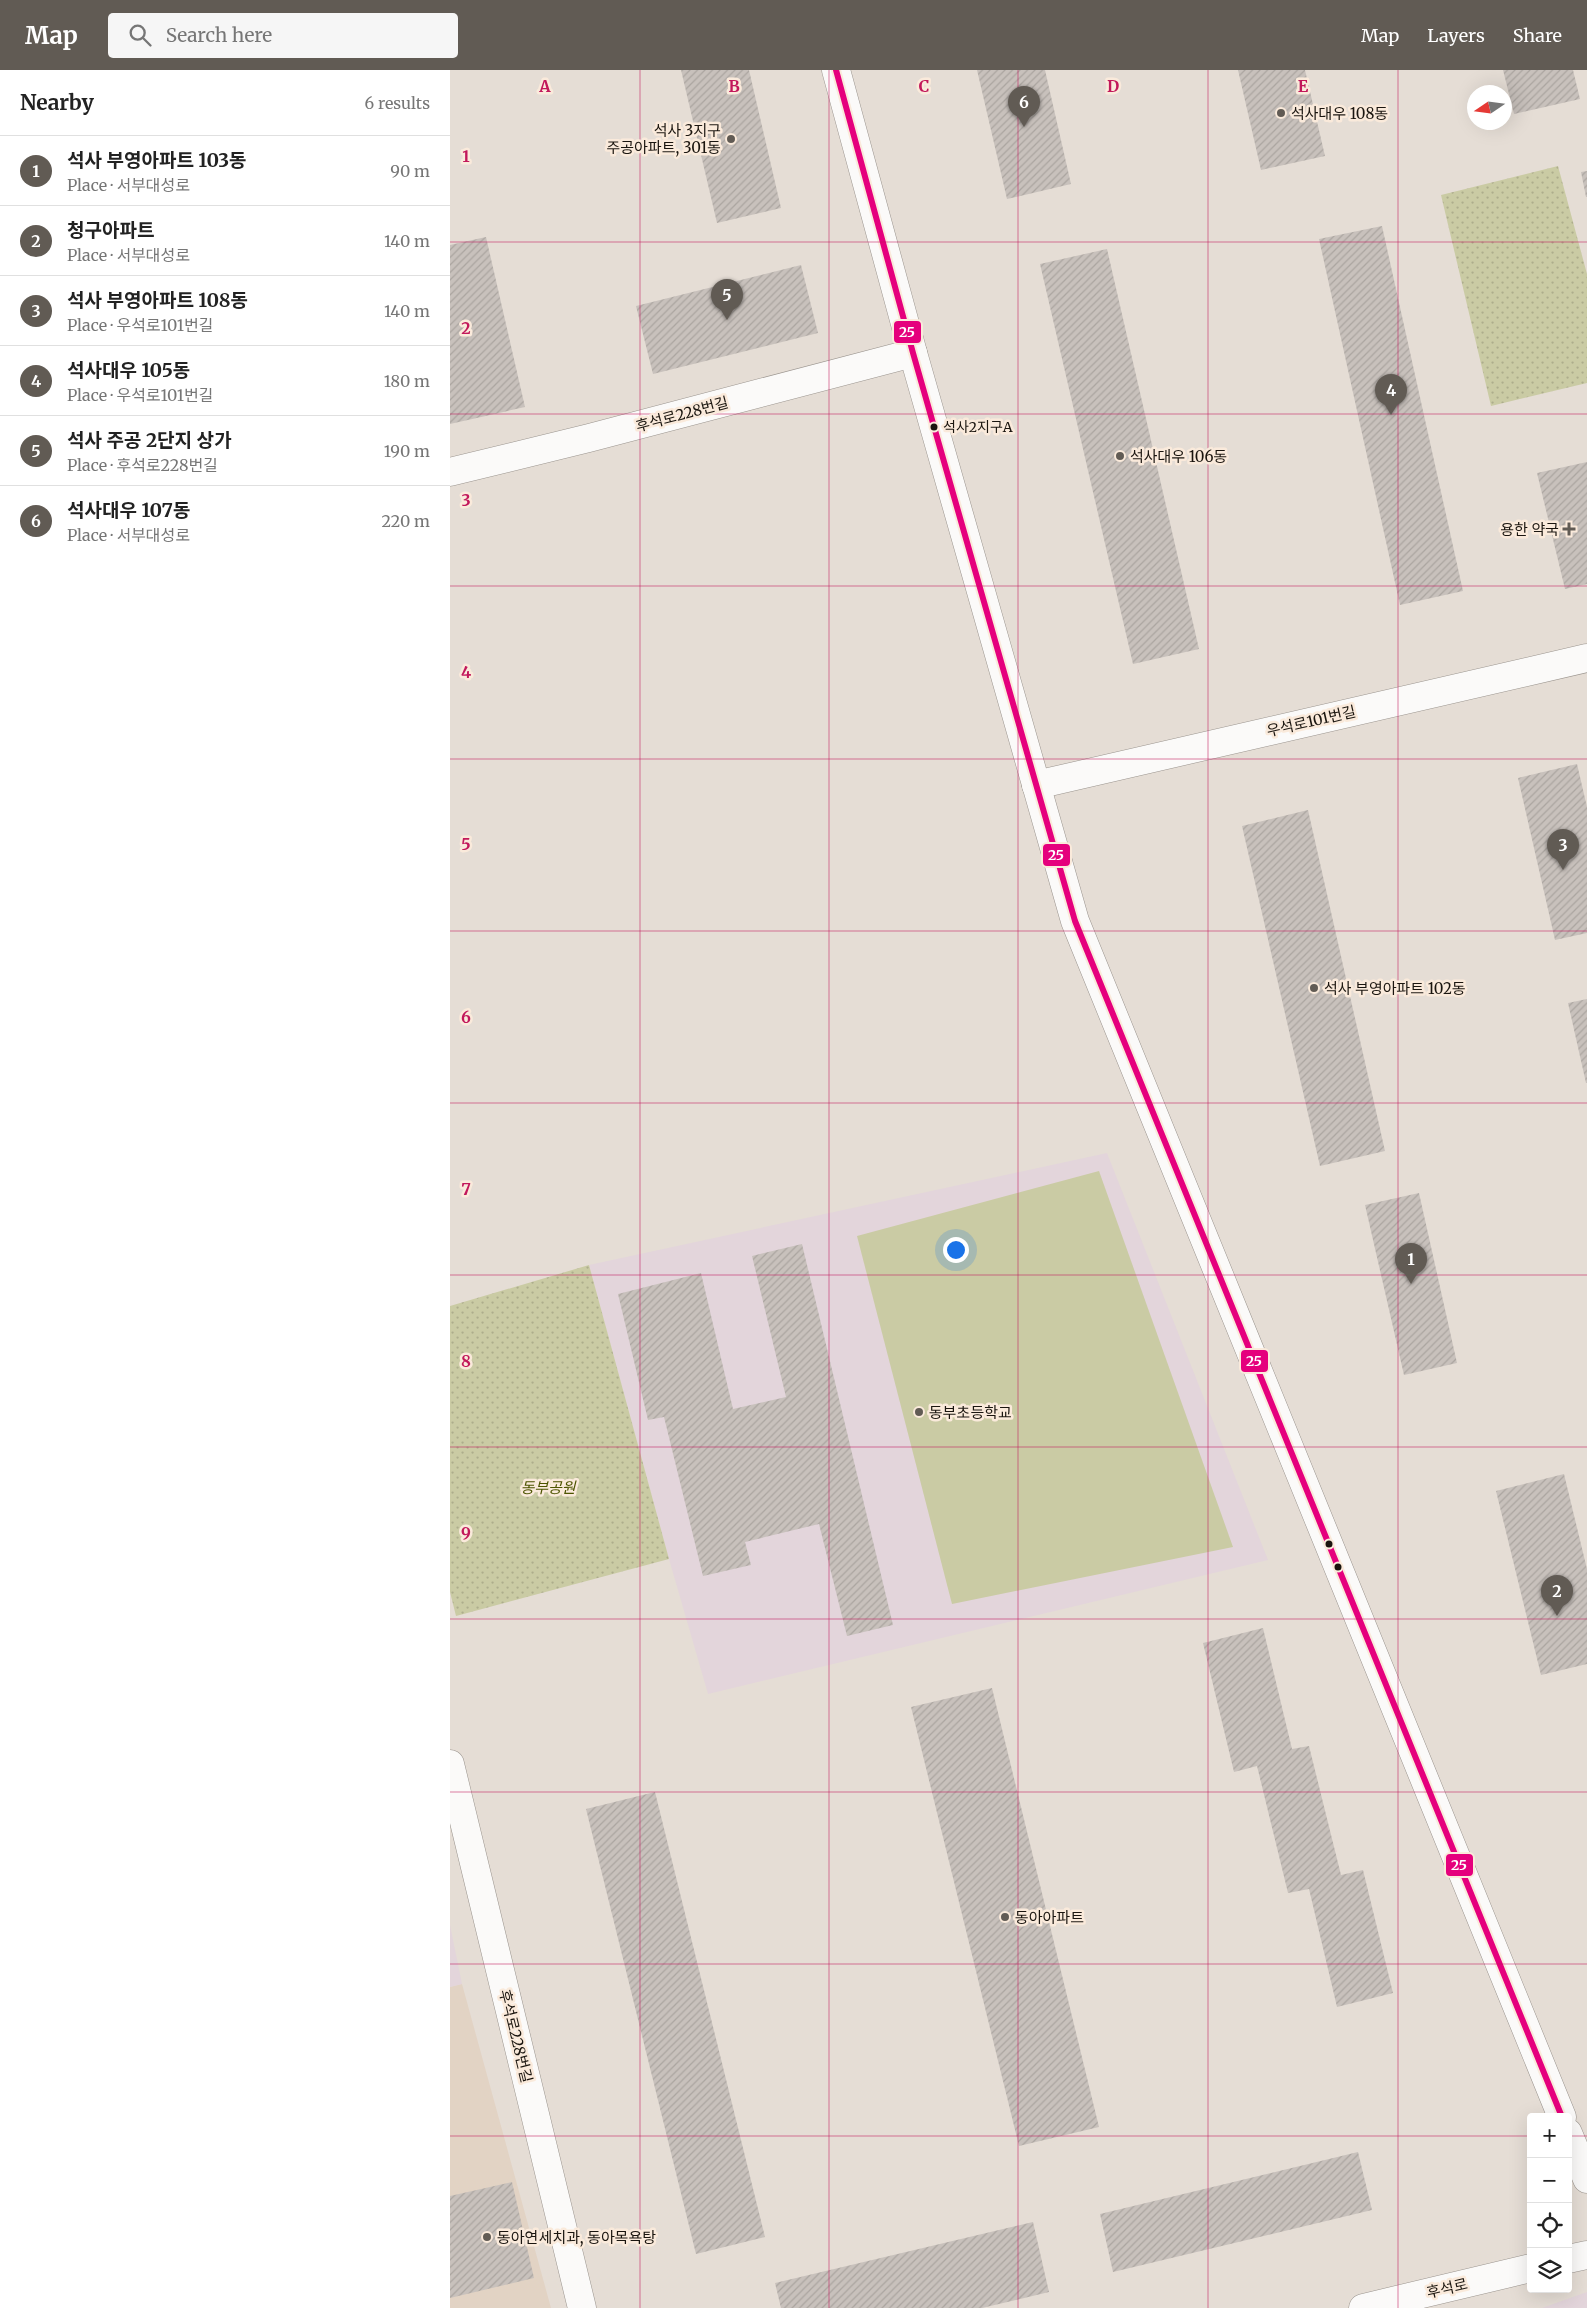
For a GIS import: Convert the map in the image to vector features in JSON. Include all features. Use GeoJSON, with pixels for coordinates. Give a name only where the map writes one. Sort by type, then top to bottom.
{"type":"FeatureCollection","features":[{"type":"Feature","properties":{"kind":"street"},"geometry":{"type":"LineString","coordinates":[[836,70],[913,353],[1075,922],[1560,2113]]}},
{"type":"Feature","properties":{"kind":"street","name":"후석로228번길"},"geometry":{"type":"LineString","coordinates":[[450,472],[589,438],[913,353]]}},
{"type":"Feature","properties":{"kind":"street","name":"우석로101번길"},"geometry":{"type":"LineString","coordinates":[[1036,785],[1587,658]]}},
{"type":"Feature","properties":{"kind":"street","name":"후석로228번길"},"geometry":{"type":"LineString","coordinates":[[450,1764],[582,2308]]}},
{"type":"Feature","properties":{"kind":"street"},"geometry":{"type":"LineString","coordinates":[[1572,2143],[1587,2179]]}},
{"type":"Feature","properties":{"kind":"street"},"geometry":{"type":"LineString","coordinates":[[1572,2258],[1587,2255]]}},
{"type":"Feature","properties":{"kind":"street","name":"후석로"},"geometry":{"type":"LineString","coordinates":[[1363,2308],[1527,2269]]}},
{"type":"Feature","properties":{"kind":"shaded area","name":"동부초등학교"},"geometry":{"type":"Polygon","coordinates":[[[1107,1153],[1268,1560],[708,1694],[589,1265],[1107,1153]]]}},
{"type":"Feature","properties":{"kind":"shaded area"},"geometry":{"type":"Polygon","coordinates":[[[450,1925],[462,1984],[450,1987],[450,1925]]]}},
{"type":"Feature","properties":{"kind":"shaded area"},"geometry":{"type":"Polygon","coordinates":[[[462,1984],[551,2308],[450,2308],[450,1987],[462,1984]]]}},
{"type":"Feature","properties":{"kind":"shaded area"},"geometry":{"type":"Polygon","coordinates":[[[1587,2292],[1587,2308],[1542,2308],[1587,2292]]]}},
{"type":"Feature","properties":{"kind":"green space"},"geometry":{"type":"Polygon","coordinates":[[[1558,166],[1587,274],[1587,383],[1491,406],[1441,195],[1558,166]]]}},
{"type":"Feature","properties":{"kind":"green space"},"geometry":{"type":"Polygon","coordinates":[[[1099,1171],[1233,1547],[952,1604],[857,1236],[1099,1171]]]}},
{"type":"Feature","properties":{"kind":"green space","name":"동부공원"},"geometry":{"type":"Polygon","coordinates":[[[589,1265],[669,1559],[456,1616],[450,1592],[450,1306],[589,1265]]]}},
{"type":"Feature","properties":{"kind":"building","name":"석사 3지구 주공아파트, 301동"},"geometry":{"type":"Polygon","coordinates":[[[681,70],[749,70],[781,208],[717,223],[681,70]]]}},
{"type":"Feature","properties":{"kind":"building"},"geometry":{"type":"Polygon","coordinates":[[[977,70],[1045,70],[1071,184],[1007,199],[977,70]]]}},
{"type":"Feature","properties":{"kind":"building","name":"석사대우 108동"},"geometry":{"type":"Polygon","coordinates":[[[1238,70],[1305,70],[1325,156],[1261,170],[1238,70]]]}},
{"type":"Feature","properties":{"kind":"building"},"geometry":{"type":"Polygon","coordinates":[[[1503,70],[1573,70],[1580,99],[1514,114],[1512,85],[1507,85],[1503,70]]]}},
{"type":"Feature","properties":{"kind":"building"},"geometry":{"type":"Polygon","coordinates":[[[1587,171],[1587,197],[1586,197],[1581,172],[1587,171]]]}},
{"type":"Feature","properties":{"kind":"building"},"geometry":{"type":"Polygon","coordinates":[[[1382,226],[1463,591],[1400,605],[1319,239],[1382,226]]]}},
{"type":"Feature","properties":{"kind":"building"},"geometry":{"type":"Polygon","coordinates":[[[486,237],[525,407],[450,424],[450,245],[486,237]]]}},
{"type":"Feature","properties":{"kind":"building","name":"석사대우 106동"},"geometry":{"type":"Polygon","coordinates":[[[1107,249],[1199,649],[1133,664],[1040,264],[1107,249]]]}},
{"type":"Feature","properties":{"kind":"building"},"geometry":{"type":"Polygon","coordinates":[[[801,265],[818,333],[653,374],[636,306],[801,265]]]}},
{"type":"Feature","properties":{"kind":"building","name":"용한 약국"},"geometry":{"type":"Polygon","coordinates":[[[1587,462],[1587,584],[1565,589],[1537,473],[1587,462]]]}},
{"type":"Feature","properties":{"kind":"building"},"geometry":{"type":"Polygon","coordinates":[[[1577,764],[1587,807],[1587,933],[1555,940],[1518,778],[1577,764]]]}},
{"type":"Feature","properties":{"kind":"building","name":"석사 부영아파트 102동"},"geometry":{"type":"Polygon","coordinates":[[[1308,810],[1385,1151],[1320,1166],[1242,826],[1308,810]]]}},
{"type":"Feature","properties":{"kind":"building"},"geometry":{"type":"Polygon","coordinates":[[[1587,999],[1587,1083],[1586,1083],[1568,1003],[1587,999]]]}},
{"type":"Feature","properties":{"kind":"building"},"geometry":{"type":"Polygon","coordinates":[[[1419,1193],[1457,1363],[1404,1375],[1365,1205],[1419,1193]]]}},
{"type":"Feature","properties":{"kind":"building"},"geometry":{"type":"Polygon","coordinates":[[[802,1244],[893,1625],[847,1636],[819,1524],[745,1542],[751,1565],[703,1576],[664,1417],[648,1420],[618,1294],[701,1273],[733,1409],[786,1397],[752,1256],[802,1244]]]}},
{"type":"Feature","properties":{"kind":"building"},"geometry":{"type":"Polygon","coordinates":[[[1564,1474],[1587,1569],[1587,1664],[1541,1675],[1496,1491],[1564,1474]]]}},
{"type":"Feature","properties":{"kind":"building"},"geometry":{"type":"Polygon","coordinates":[[[1263,1628],[1292,1749],[1309,1746],[1341,1875],[1363,1870],[1393,1993],[1337,2007],[1309,1889],[1288,1893],[1257,1766],[1234,1772],[1203,1643],[1263,1628]]]}},
{"type":"Feature","properties":{"kind":"building","name":"동아아파트"},"geometry":{"type":"Polygon","coordinates":[[[992,1688],[1099,2127],[1019,2146],[911,1707],[992,1688]]]}},
{"type":"Feature","properties":{"kind":"building"},"geometry":{"type":"Polygon","coordinates":[[[655,1792],[765,2237],[696,2254],[586,1809],[655,1792]]]}},
{"type":"Feature","properties":{"kind":"building"},"geometry":{"type":"Polygon","coordinates":[[[1358,2152],[1372,2210],[1113,2272],[1100,2214],[1358,2152]]]}},
{"type":"Feature","properties":{"kind":"building","name":"동아연세치과, 동아목욕탕"},"geometry":{"type":"Polygon","coordinates":[[[512,2182],[534,2278],[450,2298],[450,2196],[512,2182]]]}},
{"type":"Feature","properties":{"kind":"building"},"geometry":{"type":"Polygon","coordinates":[[[1033,2222],[1049,2292],[982,2308],[781,2308],[775,2283],[1033,2222]]]}},
{"type":"Feature","properties":{"kind":"transit line","name":"25"},"geometry":{"type":"LineString","coordinates":[[836,70],[913,353],[1075,921],[1560,2113]]}},
{"type":"Feature","properties":{"kind":"place","name":"석사대우 108동"},"geometry":{"type":"Point","coordinates":[1281,113]}},
{"type":"Feature","properties":{"kind":"place","name":"석사대우 107동"},"geometry":{"type":"Point","coordinates":[1024,127]}},
{"type":"Feature","properties":{"kind":"place","name":"석사 3지구 주공아파트, 301동"},"geometry":{"type":"Point","coordinates":[731,139]}},
{"type":"Feature","properties":{"kind":"place","name":"석사 주공 2단지 상가"},"geometry":{"type":"Point","coordinates":[727,320]}},
{"type":"Feature","properties":{"kind":"place","name":"석사대우 105동"},"geometry":{"type":"Point","coordinates":[1391,415]}},
{"type":"Feature","properties":{"kind":"place","name":"석사2지구A"},"geometry":{"type":"Point","coordinates":[934,427]}},
{"type":"Feature","properties":{"kind":"place","name":"석사대우 106동"},"geometry":{"type":"Point","coordinates":[1120,456]}},
{"type":"Feature","properties":{"kind":"place","name":"용한 약국"},"geometry":{"type":"Point","coordinates":[1569,529]}},
{"type":"Feature","properties":{"kind":"place","name":"석사 부영아파트 108동"},"geometry":{"type":"Point","coordinates":[1563,870]}},
{"type":"Feature","properties":{"kind":"place","name":"석사 부영아파트 102동"},"geometry":{"type":"Point","coordinates":[1314,988]}},
{"type":"Feature","properties":{"kind":"place","name":"석사 부영아파트 103동"},"geometry":{"type":"Point","coordinates":[1411,1284]}},
{"type":"Feature","properties":{"kind":"place","name":"동부초등학교"},"geometry":{"type":"Point","coordinates":[919,1412]}},
{"type":"Feature","properties":{"kind":"place","name":"청구아파트"},"geometry":{"type":"Point","coordinates":[1557,1616]}},
{"type":"Feature","properties":{"kind":"place","name":"동아아파트"},"geometry":{"type":"Point","coordinates":[1005,1917]}},
{"type":"Feature","properties":{"kind":"place","name":"동아연세치과, 동아목욕탕"},"geometry":{"type":"Point","coordinates":[487,2237]}}]}
